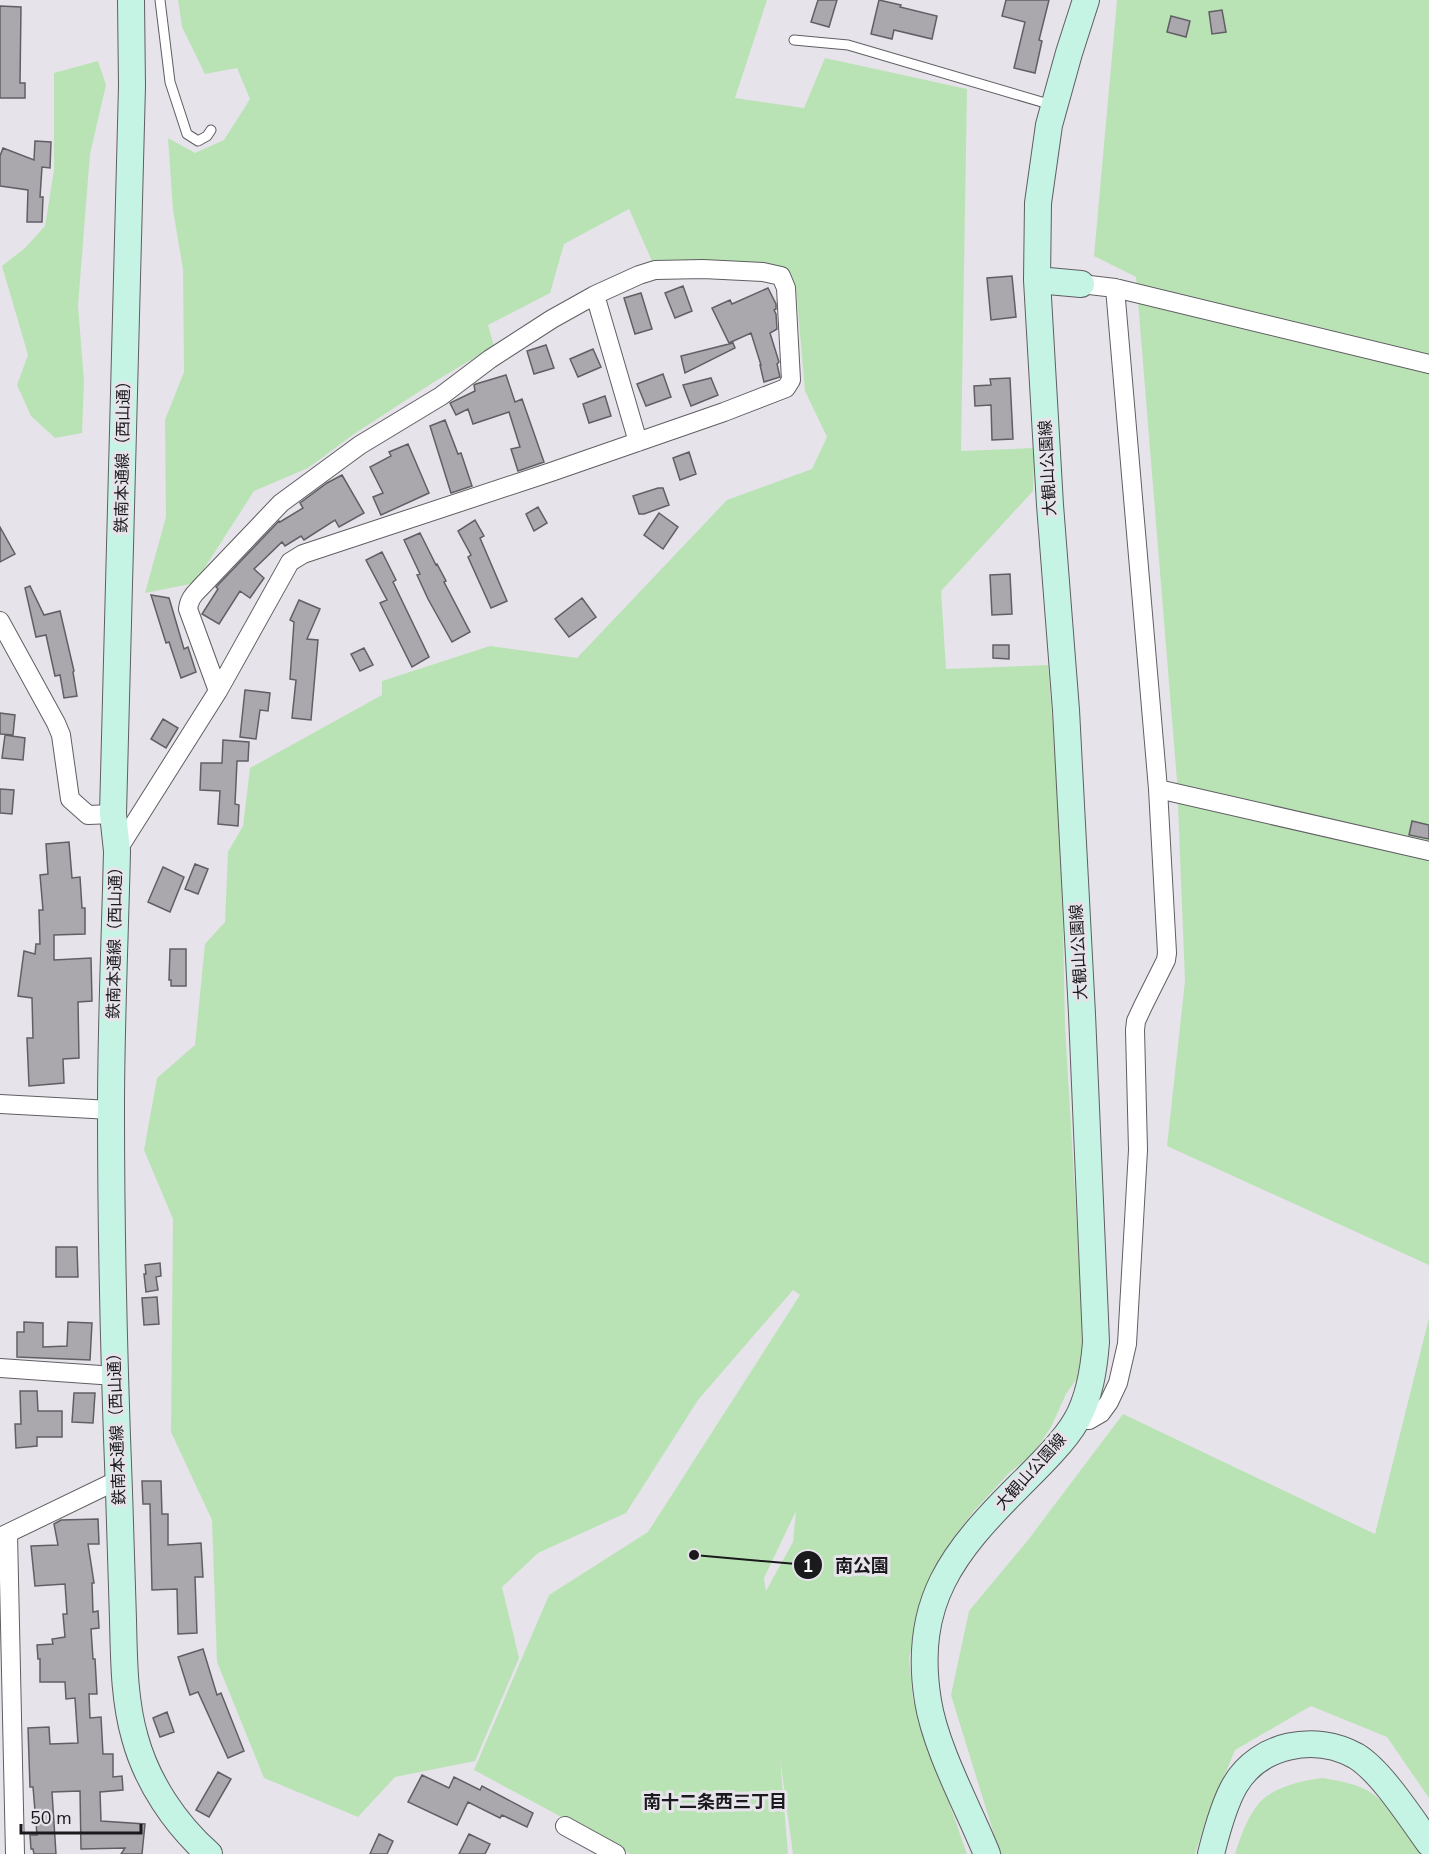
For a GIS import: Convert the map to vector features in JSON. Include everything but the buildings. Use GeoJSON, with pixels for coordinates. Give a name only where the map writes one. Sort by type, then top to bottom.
{"type":"FeatureCollection","features":[{"type":"Feature","properties":{"kind":"main road","name":"鉄南本通線（西山通）"},"geometry":{"type":"LineString","coordinates":[[131,0],[132,86],[113,814],[117,851],[111,1110],[115,1376],[124,1637],[129,1717],[136,1742],[152,1780],[176,1820],[209,1854]]}},
{"type":"Feature","properties":{"kind":"main road","name":"大観山公園線"},"geometry":{"type":"LineString","coordinates":[[985,1850],[940,1743],[928,1703],[924,1666],[926,1630],[942,1580],[963,1546],[1042,1463],[1076,1420],[1090,1384],[1096,1342],[1066,710],[1050,505],[1037,280],[1038,203],[1048,125],[1086,0]]}},
{"type":"Feature","properties":{"kind":"main road"},"geometry":{"type":"LineString","coordinates":[[1037,280],[1081,284]]}},
{"type":"Feature","properties":{"kind":"main road"},"geometry":{"type":"LineString","coordinates":[[1210,1854],[1235,1785],[1253,1763],[1274,1751],[1311,1744],[1334,1747],[1356,1756],[1379,1776],[1429,1843]]}},
{"type":"Feature","properties":{"kind":"street"},"geometry":{"type":"LineString","coordinates":[[117,851],[218,691],[291,562],[303,554],[551,472],[786,388],[791,380],[786,288],[781,276],[763,272],[703,269],[655,270],[639,275],[552,319],[490,359],[441,396],[360,445],[281,503],[192,596],[188,609],[218,691]]}},
{"type":"Feature","properties":{"kind":"street"},"geometry":{"type":"LineString","coordinates":[[1081,284],[1115,288],[1429,364]]}},
{"type":"Feature","properties":{"kind":"street"},"geometry":{"type":"LineString","coordinates":[[1076,1420],[1089,1420],[1101,1413],[1109,1402],[1118,1383],[1127,1344],[1138,1150],[1135,1030],[1140,1013],[1166,960],[1167,953],[1158,789],[1115,288]]}},
{"type":"Feature","properties":{"kind":"street"},"geometry":{"type":"LineString","coordinates":[[594,296],[638,442]]}},
{"type":"Feature","properties":{"kind":"street"},"geometry":{"type":"LineString","coordinates":[[0,621],[61,735],[70,799],[88,815],[113,814]]}},
{"type":"Feature","properties":{"kind":"street"},"geometry":{"type":"LineString","coordinates":[[1158,789],[1429,850]]}},
{"type":"Feature","properties":{"kind":"street"},"geometry":{"type":"LineString","coordinates":[[0,1104],[111,1110]]}},
{"type":"Feature","properties":{"kind":"street"},"geometry":{"type":"LineString","coordinates":[[0,1368],[115,1376]]}},
{"type":"Feature","properties":{"kind":"street"},"geometry":{"type":"LineString","coordinates":[[15,1854],[4,1536],[118,1480]]}},
{"type":"Feature","properties":{"kind":"street"},"geometry":{"type":"LineString","coordinates":[[565,1826],[616,1854]]}},
{"type":"Feature","properties":{"kind":"lane"},"geometry":{"type":"LineString","coordinates":[[160,0],[170,82],[187,134],[198,141],[207,136],[211,130]]}},
{"type":"Feature","properties":{"kind":"lane"},"geometry":{"type":"LineString","coordinates":[[794,40],[848,45],[1054,106]]}},
{"type":"Feature","properties":{"kind":"green space"},"geometry":{"type":"Polygon","coordinates":[[[178,0],[767,0],[735,98],[804,108],[825,58],[967,89],[961,451],[1034,448],[1033,491],[941,591],[946,669],[1048,665],[1061,832],[1065,1026],[1084,1345],[1078,1377],[1066,1394],[1051,1427],[1034,1453],[1009,1473],[954,1537],[934,1571],[915,1624],[909,1659],[913,1700],[967,1854],[793,1854],[780,1758],[788,1854],[630,1854],[474,1770],[549,1595],[648,1532],[800,1295],[793,1290],[698,1400],[626,1513],[538,1553],[502,1587],[519,1658],[475,1761],[395,1777],[358,1817],[264,1778],[217,1662],[212,1520],[171,1432],[173,1219],[144,1150],[157,1078],[195,1045],[205,944],[225,922],[228,852],[243,826],[250,768],[382,695],[382,681],[490,646],[577,658],[727,500],[812,469],[827,437],[805,391],[796,287],[790,274],[705,261],[652,261],[629,209],[564,244],[550,293],[488,325],[494,346],[354,434],[308,468],[254,491],[195,583],[145,593],[166,517],[165,420],[184,372],[183,269],[173,210],[168,138],[195,153],[224,140],[250,99],[237,68],[205,74],[182,27],[178,0]],[[796,1511],[764,1578],[766,1591],[793,1542],[796,1511]]]}},
{"type":"Feature","properties":{"kind":"green space"},"geometry":{"type":"Polygon","coordinates":[[[1117,0],[1429,0],[1429,1265],[1167,1146],[1185,981],[1177,781],[1136,277],[1094,256],[1117,0]]]}},
{"type":"Feature","properties":{"kind":"green space"},"geometry":{"type":"Polygon","coordinates":[[[98,61],[106,85],[90,154],[78,306],[84,381],[82,433],[55,438],[31,416],[17,385],[28,355],[2,266],[25,248],[45,226],[54,170],[54,73],[98,61]]]}},
{"type":"Feature","properties":{"kind":"green space"},"geometry":{"type":"Polygon","coordinates":[[[1429,1318],[1429,1798],[1387,1737],[1311,1706],[1235,1750],[1195,1854],[1000,1854],[951,1695],[969,1611],[1028,1540],[1123,1414],[1375,1534],[1429,1318]]]}},
{"type":"Feature","properties":{"kind":"green space"},"geometry":{"type":"Polygon","coordinates":[[[1323,1778],[1356,1785],[1381,1800],[1394,1814],[1421,1854],[1235,1854],[1252,1812],[1262,1800],[1286,1786],[1323,1778]]]}},
{"type":"Feature","properties":{"kind":"place","name":"南公園"},"geometry":{"type":"Point","coordinates":[694,1555]}},
{"type":"Feature","properties":{"kind":"district","name":"南十二条西三丁目"},"geometry":{"type":"Point","coordinates":[715,1802]}}]}
